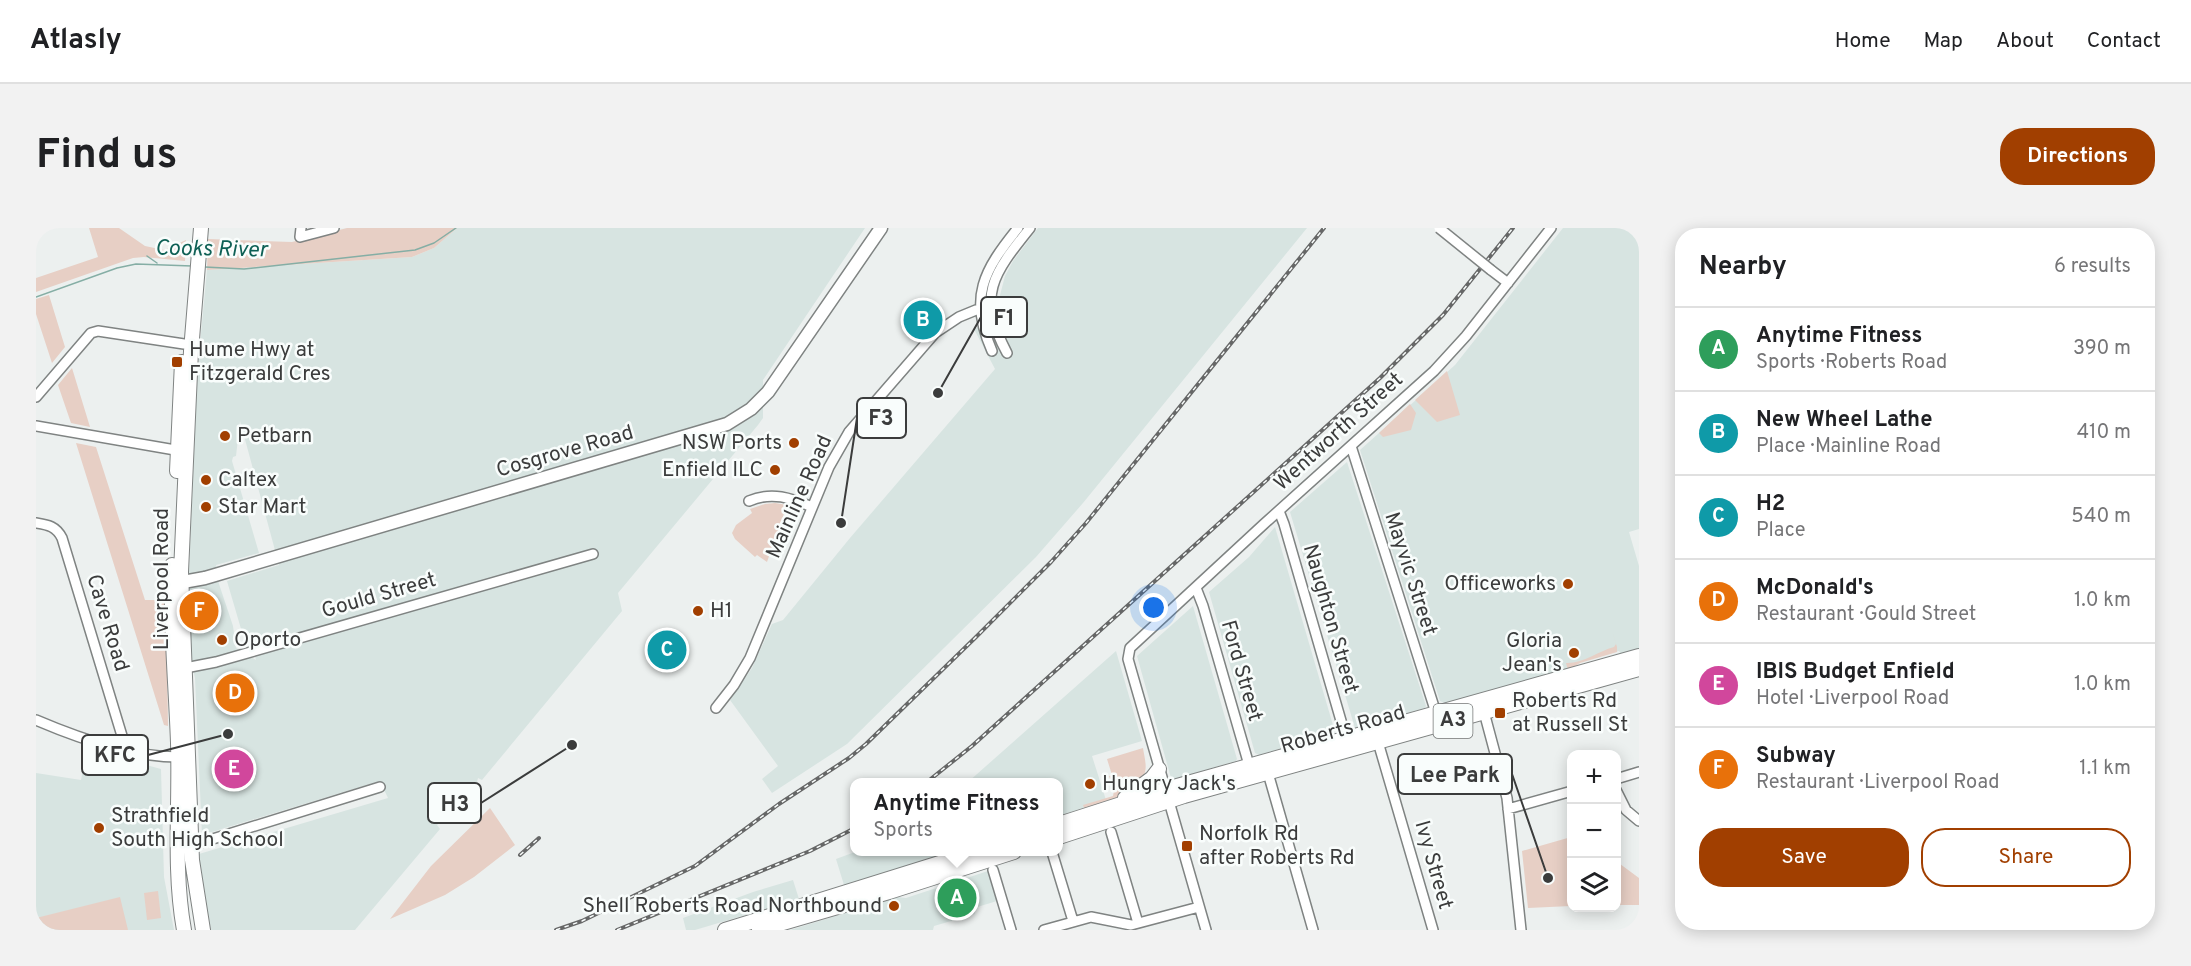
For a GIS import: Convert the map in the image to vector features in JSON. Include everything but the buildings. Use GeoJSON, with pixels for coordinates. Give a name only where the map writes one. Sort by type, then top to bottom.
{"type":"FeatureCollection","features":[{"type":"Feature","properties":{"kind":"highway","name":"Liverpool Road"},"geometry":{"type":"LineString","coordinates":[[182,451],[191,351],[195,252],[193,228]]}},
{"type":"Feature","properties":{"kind":"highway","name":"Liverpool Road"},"geometry":{"type":"LineString","coordinates":[[195,252],[201,228]]}},
{"type":"Feature","properties":{"kind":"highway","name":"Liverpool Road"},"geometry":{"type":"LineString","coordinates":[[184,930],[185,848],[176,584],[182,451],[183,344],[193,280]]}},
{"type":"Feature","properties":{"kind":"highway","name":"Roberts Road"},"geometry":{"type":"LineString","coordinates":[[1063,835],[1250,765],[1639,656]]}},
{"type":"Feature","properties":{"kind":"highway","name":"Liverpool Road"},"geometry":{"type":"LineString","coordinates":[[179,669],[178,757],[185,848],[203,930]]}},
{"type":"Feature","properties":{"kind":"highway","name":"Roberts Road"},"geometry":{"type":"LineString","coordinates":[[1063,823],[1116,805],[1268,773],[1639,669]]}},
{"type":"Feature","properties":{"kind":"highway"},"geometry":{"type":"LineString","coordinates":[[1116,805],[1148,781],[1159,769]]}},
{"type":"Feature","properties":{"kind":"highway"},"geometry":{"type":"LineString","coordinates":[[760,927],[964,856]]}},
{"type":"Feature","properties":{"kind":"highway"},"geometry":{"type":"LineString","coordinates":[[725,930],[760,927],[889,892],[1002,856]]}},
{"type":"Feature","properties":{"kind":"highway"},"geometry":{"type":"LineString","coordinates":[[195,930],[193,921],[198,901]]}},
{"type":"Feature","properties":{"kind":"main road","name":"Cosgrove Road"},"geometry":{"type":"LineString","coordinates":[[176,584],[205,578],[727,424],[751,409],[768,392],[881,228]]}},
{"type":"Feature","properties":{"kind":"street"},"geometry":{"type":"LineString","coordinates":[[301,233],[334,228]]}},
{"type":"Feature","properties":{"kind":"street"},"geometry":{"type":"LineString","coordinates":[[1007,352],[981,293],[986,274],[1018,228]]}},
{"type":"Feature","properties":{"kind":"street"},"geometry":{"type":"LineString","coordinates":[[992,351],[981,326],[986,308],[1000,268],[1030,228]]}},
{"type":"Feature","properties":{"kind":"street"},"geometry":{"type":"LineString","coordinates":[[1439,228],[1508,283]]}},
{"type":"Feature","properties":{"kind":"street","name":"Wentworth Street"},"geometry":{"type":"LineString","coordinates":[[1159,769],[1128,659],[1128,651],[1132,645],[1452,352],[1551,228]]}},
{"type":"Feature","properties":{"kind":"street","name":"Mainline Road"},"geometry":{"type":"LineString","coordinates":[[716,708],[734,685],[750,658],[837,451],[866,410],[934,333],[959,316],[986,308]]}},
{"type":"Feature","properties":{"kind":"street"},"geometry":{"type":"LineString","coordinates":[[36,397],[91,333],[98,330],[183,344]]}},
{"type":"Feature","properties":{"kind":"street"},"geometry":{"type":"LineString","coordinates":[[36,426],[182,451]]}},
{"type":"Feature","properties":{"kind":"street","name":"Mayvic Street"},"geometry":{"type":"LineString","coordinates":[[1351,446],[1436,713]]}},
{"type":"Feature","properties":{"kind":"street"},"geometry":{"type":"LineString","coordinates":[[749,501],[762,496],[778,496],[812,507]]}},
{"type":"Feature","properties":{"kind":"street","name":"Naughton Street"},"geometry":{"type":"LineString","coordinates":[[1279,511],[1346,738]]}},
{"type":"Feature","properties":{"kind":"street","name":"Cave Road"},"geometry":{"type":"LineString","coordinates":[[36,523],[58,530],[62,538],[126,749]]}},
{"type":"Feature","properties":{"kind":"street","name":"Gould Street"},"geometry":{"type":"LineString","coordinates":[[179,669],[216,662],[593,554]]}},
{"type":"Feature","properties":{"kind":"street","name":"Ford Street"},"geometry":{"type":"LineString","coordinates":[[1196,588],[1250,765]]}},
{"type":"Feature","properties":{"kind":"street"},"geometry":{"type":"LineString","coordinates":[[1484,712],[1504,784],[1521,930]]}},
{"type":"Feature","properties":{"kind":"street"},"geometry":{"type":"LineString","coordinates":[[36,720],[69,734],[126,749],[178,757]]}},
{"type":"Feature","properties":{"kind":"street","name":"Ivy Street"},"geometry":{"type":"LineString","coordinates":[[1378,742],[1433,930]]}},
{"type":"Feature","properties":{"kind":"street"},"geometry":{"type":"LineString","coordinates":[[1159,769],[1206,930]]}},
{"type":"Feature","properties":{"kind":"street"},"geometry":{"type":"LineString","coordinates":[[1621,778],[1639,772]]}},
{"type":"Feature","properties":{"kind":"street"},"geometry":{"type":"LineString","coordinates":[[1268,773],[1313,930]]}},
{"type":"Feature","properties":{"kind":"street"},"geometry":{"type":"LineString","coordinates":[[185,848],[380,787]]}},
{"type":"Feature","properties":{"kind":"street"},"geometry":{"type":"LineString","coordinates":[[1508,808],[1567,792]]}},
{"type":"Feature","properties":{"kind":"street"},"geometry":{"type":"LineString","coordinates":[[1621,798],[1626,810],[1639,821]]}},
{"type":"Feature","properties":{"kind":"street"},"geometry":{"type":"LineString","coordinates":[[1111,832],[1138,923]]}},
{"type":"Feature","properties":{"kind":"street"},"geometry":{"type":"LineString","coordinates":[[1053,856],[1073,921]]}},
{"type":"Feature","properties":{"kind":"street"},"geometry":{"type":"LineString","coordinates":[[993,870],[1011,930]]}},
{"type":"Feature","properties":{"kind":"street"},"geometry":{"type":"LineString","coordinates":[[1044,930],[1091,917],[1125,925],[1199,907]]}},
{"type":"Feature","properties":{"kind":"shaded area"},"geometry":{"type":"Polygon","coordinates":[[[89,228],[119,228],[145,246],[164,250],[186,240],[185,261],[133,258],[36,292],[36,278],[98,257],[89,228]]]}},
{"type":"Feature","properties":{"kind":"shaded area"},"geometry":{"type":"Polygon","coordinates":[[[347,228],[457,228],[434,248],[412,257],[207,270],[208,239],[292,242],[347,228]]]}},
{"type":"Feature","properties":{"kind":"shaded area"},"geometry":{"type":"Polygon","coordinates":[[[457,228],[865,228],[763,380],[763,418],[758,425],[618,593],[622,611],[482,780],[478,778],[476,786],[455,810],[437,825],[440,829],[355,930],[211,930],[200,873],[199,854],[388,798],[380,781],[202,835],[195,678],[191,661],[189,573],[196,408],[194,407],[207,270],[412,257],[434,248],[457,228]],[[240,421],[236,456],[232,461],[259,553],[216,565],[219,584],[233,626],[236,648],[256,660],[251,643],[246,646],[227,581],[279,565],[240,421]]]}},
{"type":"Feature","properties":{"kind":"shaded area"},"geometry":{"type":"Polygon","coordinates":[[[1038,228],[1307,228],[1083,503],[1036,557],[847,744],[772,793],[762,779],[778,766],[730,700],[752,668],[772,624],[783,620],[995,369],[974,329],[1000,319],[999,299],[1005,276],[1013,261],[1038,228]]]}},
{"type":"Feature","properties":{"kind":"shaded area"},"geometry":{"type":"Polygon","coordinates":[[[1563,228],[1639,228],[1639,529],[1629,532],[1639,566],[1639,649],[1621,654],[1619,651],[1576,663],[1574,667],[1445,703],[1440,701],[1360,450],[1455,365],[1563,228]]]}},
{"type":"Feature","properties":{"kind":"shaded area"},"geometry":{"type":"Polygon","coordinates":[[[49,295],[65,347],[52,363],[36,314],[36,299],[49,295]]]}},
{"type":"Feature","properties":{"kind":"shaded area"},"geometry":{"type":"Polygon","coordinates":[[[72,368],[90,427],[71,423],[58,385],[72,368]]]}},
{"type":"Feature","properties":{"kind":"shaded area"},"geometry":{"type":"Polygon","coordinates":[[[1447,371],[1460,415],[1437,422],[1415,400],[1447,371]]]}},
{"type":"Feature","properties":{"kind":"shaded area"},"geometry":{"type":"Polygon","coordinates":[[[1410,404],[1416,413],[1411,430],[1383,437],[1379,433],[1410,404]]]}},
{"type":"Feature","properties":{"kind":"shaded area"},"geometry":{"type":"Polygon","coordinates":[[[76,443],[96,447],[145,600],[166,600],[168,726],[164,725],[76,443]]]}},
{"type":"Feature","properties":{"kind":"shaded area"},"geometry":{"type":"Polygon","coordinates":[[[1347,462],[1426,706],[1355,728],[1290,512],[1347,462]]]}},
{"type":"Feature","properties":{"kind":"shaded area"},"geometry":{"type":"Polygon","coordinates":[[[775,503],[787,505],[767,562],[757,555],[755,557],[735,539],[732,533],[736,525],[752,513],[750,509],[775,503]]]}},
{"type":"Feature","properties":{"kind":"shaded area"},"geometry":{"type":"Polygon","coordinates":[[[1275,527],[1335,732],[1259,755],[1255,753],[1209,592],[1249,557],[1275,527]]]}},
{"type":"Feature","properties":{"kind":"shaded area"},"geometry":{"type":"Polygon","coordinates":[[[1193,606],[1237,759],[1175,779],[1171,778],[1137,656],[1193,606]]]}},
{"type":"Feature","properties":{"kind":"shaded area"},"geometry":{"type":"Polygon","coordinates":[[[1612,631],[1617,647],[1617,652],[1580,663],[1568,670],[1566,663],[1584,659],[1614,647],[1616,644],[1612,631]]]}},
{"type":"Feature","properties":{"kind":"shaded area"},"geometry":{"type":"Polygon","coordinates":[[[1116,651],[1142,741],[1092,756],[1106,800],[1063,815],[1063,778],[973,778],[1116,651]]]}},
{"type":"Feature","properties":{"kind":"shaded area"},"geometry":{"type":"Polygon","coordinates":[[[1143,748],[1146,769],[1136,786],[1120,797],[1085,811],[1083,805],[1113,796],[1114,791],[1109,776],[1112,775],[1107,759],[1143,748]]]}},
{"type":"Feature","properties":{"kind":"shaded area","name":"Strathfield South High School"},"geometry":{"type":"Polygon","coordinates":[[[87,749],[161,769],[164,877],[174,930],[36,930],[36,773],[81,780],[87,749]]]}},
{"type":"Feature","properties":{"kind":"shaded area"},"geometry":{"type":"Polygon","coordinates":[[[490,808],[515,845],[474,877],[445,895],[390,919],[431,866],[490,808]]]}},
{"type":"Feature","properties":{"kind":"shaded area"},"geometry":{"type":"Polygon","coordinates":[[[1567,838],[1567,906],[1528,908],[1522,851],[1567,838]]]}},
{"type":"Feature","properties":{"kind":"shaded area"},"geometry":{"type":"Polygon","coordinates":[[[850,854],[850,856],[937,856],[844,885],[836,859],[850,854]]]}},
{"type":"Feature","properties":{"kind":"shaded area"},"geometry":{"type":"Polygon","coordinates":[[[1621,865],[1639,878],[1639,905],[1621,905],[1621,865]]]}},
{"type":"Feature","properties":{"kind":"shaded area"},"geometry":{"type":"Polygon","coordinates":[[[988,871],[997,901],[974,908],[975,914],[934,926],[933,930],[790,930],[898,897],[906,898],[988,871]]]}},
{"type":"Feature","properties":{"kind":"shaded area"},"geometry":{"type":"Polygon","coordinates":[[[793,880],[799,899],[695,930],[686,930],[683,918],[793,880]]]}},
{"type":"Feature","properties":{"kind":"shaded area"},"geometry":{"type":"Polygon","coordinates":[[[158,891],[161,918],[147,920],[144,893],[158,891]]]}},
{"type":"Feature","properties":{"kind":"shaded area"},"geometry":{"type":"Polygon","coordinates":[[[120,897],[128,930],[36,930],[36,918],[120,897]]]}},
{"type":"Feature","properties":{"kind":"waterway","name":"Cooks River"},"geometry":{"type":"LineString","coordinates":[[205,267],[244,269],[415,250],[434,243],[456,228]]}},
{"type":"Feature","properties":{"kind":"waterway"},"geometry":{"type":"LineString","coordinates":[[147,256],[157,263]]}},
{"type":"Feature","properties":{"kind":"waterway","name":"Cooks River"},"geometry":{"type":"LineString","coordinates":[[36,297],[117,268],[136,264],[192,266]]}},
{"type":"Feature","properties":{"kind":"railway"},"geometry":{"type":"LineString","coordinates":[[556,930],[582,921],[695,866],[866,744],[1051,562],[1086,523],[1324,228]]}},
{"type":"Feature","properties":{"kind":"railway"},"geometry":{"type":"LineString","coordinates":[[932,778],[972,746],[1380,378],[1443,315],[1513,228]]}},
{"type":"Feature","properties":{"kind":"railway"},"geometry":{"type":"LineString","coordinates":[[617,930],[810,851],[850,831]]}},
{"type":"Feature","properties":{"kind":"railway"},"geometry":{"type":"LineString","coordinates":[[520,855],[539,838]]}},
{"type":"Feature","properties":{"kind":"place","name":"New Wheel Lathe"},"geometry":{"type":"Point","coordinates":[923,320]}},
{"type":"Feature","properties":{"kind":"place","name":"Hume Hwy at Fitzgerald Cres"},"geometry":{"type":"Point","coordinates":[177,362]}},
{"type":"Feature","properties":{"kind":"place","name":"F1"},"geometry":{"type":"Point","coordinates":[938,393]}},
{"type":"Feature","properties":{"kind":"place","name":"Petbarn"},"geometry":{"type":"Point","coordinates":[225,436]}},
{"type":"Feature","properties":{"kind":"place","name":"NSW Ports"},"geometry":{"type":"Point","coordinates":[794,443]}},
{"type":"Feature","properties":{"kind":"place","name":"Enfield ILC"},"geometry":{"type":"Point","coordinates":[775,470]}},
{"type":"Feature","properties":{"kind":"place","name":"Caltex"},"geometry":{"type":"Point","coordinates":[206,480]}},
{"type":"Feature","properties":{"kind":"place","name":"Star Mart"},"geometry":{"type":"Point","coordinates":[206,507]}},
{"type":"Feature","properties":{"kind":"place","name":"F3"},"geometry":{"type":"Point","coordinates":[841,523]}},
{"type":"Feature","properties":{"kind":"place","name":"Officeworks"},"geometry":{"type":"Point","coordinates":[1568,584]}},
{"type":"Feature","properties":{"kind":"place","name":"Subway"},"geometry":{"type":"Point","coordinates":[199,611]}},
{"type":"Feature","properties":{"kind":"place","name":"H1"},"geometry":{"type":"Point","coordinates":[698,611]}},
{"type":"Feature","properties":{"kind":"place","name":"Oporto"},"geometry":{"type":"Point","coordinates":[222,640]}},
{"type":"Feature","properties":{"kind":"place","name":"H2"},"geometry":{"type":"Point","coordinates":[667,650]}},
{"type":"Feature","properties":{"kind":"place","name":"Gloria Jean's"},"geometry":{"type":"Point","coordinates":[1574,653]}},
{"type":"Feature","properties":{"kind":"place","name":"McDonald's"},"geometry":{"type":"Point","coordinates":[235,693]}},
{"type":"Feature","properties":{"kind":"place","name":"Roberts Rd at Russell St"},"geometry":{"type":"Point","coordinates":[1500,713]}},
{"type":"Feature","properties":{"kind":"place","name":"KFC"},"geometry":{"type":"Point","coordinates":[228,734]}},
{"type":"Feature","properties":{"kind":"place","name":"H3"},"geometry":{"type":"Point","coordinates":[572,745]}},
{"type":"Feature","properties":{"kind":"place","name":"IBIS Budget Enfield"},"geometry":{"type":"Point","coordinates":[234,769]}},
{"type":"Feature","properties":{"kind":"place","name":"Hungry Jack's"},"geometry":{"type":"Point","coordinates":[1090,784]}},
{"type":"Feature","properties":{"kind":"place","name":"Strathfield South High School"},"geometry":{"type":"Point","coordinates":[99,828]}},
{"type":"Feature","properties":{"kind":"place","name":"Norfolk Rd after Roberts Rd"},"geometry":{"type":"Point","coordinates":[1187,846]}},
{"type":"Feature","properties":{"kind":"place","name":"Lee Park"},"geometry":{"type":"Point","coordinates":[1548,878]}},
{"type":"Feature","properties":{"kind":"place","name":"Anytime Fitness"},"geometry":{"type":"Point","coordinates":[957,898]}},
{"type":"Feature","properties":{"kind":"place","name":"Shell Roberts Road Northbound"},"geometry":{"type":"Point","coordinates":[894,906]}}]}
